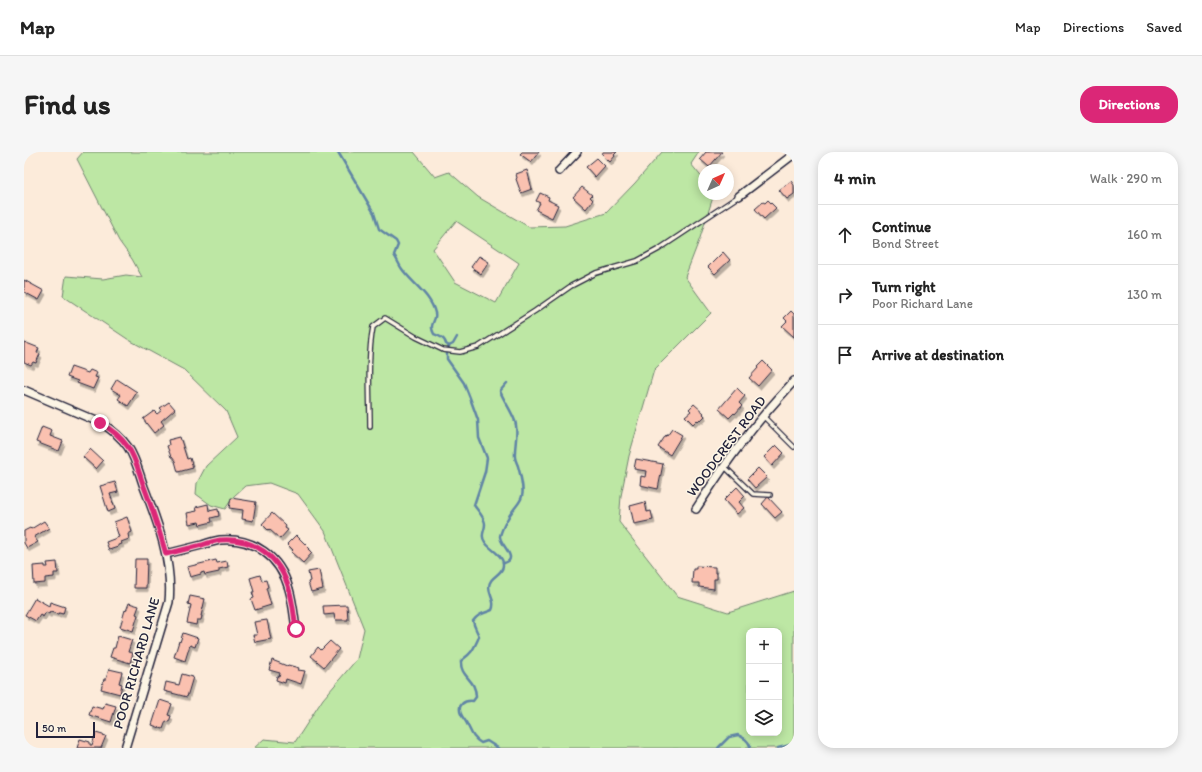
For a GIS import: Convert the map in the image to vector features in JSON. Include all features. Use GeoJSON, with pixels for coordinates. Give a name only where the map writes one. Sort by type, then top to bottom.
{"type":"FeatureCollection","features":[{"type":"Feature","properties":{"kind":"street"},"geometry":{"type":"LineString","coordinates":[[559,171],[577,152]]}},
{"type":"Feature","properties":{"kind":"street"},"geometry":{"type":"LineString","coordinates":[[739,196],[794,154]]}},
{"type":"Feature","properties":{"kind":"street","name":"WOODCREST ROAD"},"geometry":{"type":"LineString","coordinates":[[696,509],[724,466],[763,416],[794,381]]}},
{"type":"Feature","properties":{"kind":"street","name":"POOR RICHARD LANE"},"geometry":{"type":"LineString","coordinates":[[24,390],[110,428],[127,446],[133,457],[149,500],[166,554],[170,580],[169,602],[125,748]]}},
{"type":"Feature","properties":{"kind":"street"},"geometry":{"type":"LineString","coordinates":[[166,554],[219,540],[239,541],[260,548],[269,554],[278,565],[284,576],[289,589],[296,629]]}},
{"type":"Feature","properties":{"kind":"lane"},"geometry":{"type":"LineString","coordinates":[[370,427],[369,356],[371,337],[373,327],[385,318],[424,342],[443,350],[460,352],[478,346],[535,311],[560,292],[596,273],[636,261],[659,249],[739,196]]}},
{"type":"Feature","properties":{"kind":"lane"},"geometry":{"type":"LineString","coordinates":[[763,416],[794,447]]}},
{"type":"Feature","properties":{"kind":"lane"},"geometry":{"type":"LineString","coordinates":[[724,466],[753,494],[770,495]]}},
{"type":"Feature","properties":{"kind":"green space"},"geometry":{"type":"Polygon","coordinates":[[[83,152],[414,152],[435,177],[449,172],[478,197],[529,227],[565,226],[606,213],[662,152],[699,152],[691,164],[698,173],[698,200],[712,200],[700,238],[685,277],[711,313],[654,370],[629,456],[621,496],[619,522],[677,596],[728,612],[794,591],[794,748],[254,748],[264,739],[295,742],[323,699],[357,659],[364,629],[325,531],[298,494],[269,483],[245,486],[234,496],[225,509],[211,505],[196,494],[197,483],[206,466],[237,437],[226,411],[184,370],[129,340],[63,296],[66,276],[103,279],[126,275],[142,277],[132,259],[119,241],[77,159],[83,152]],[[456,221],[433,249],[455,282],[496,303],[519,263],[456,221]]]}},
{"type":"Feature","properties":{"kind":"building"},"geometry":{"type":"Polygon","coordinates":[[[522,152],[539,152],[531,162],[520,154],[522,152]]]}},
{"type":"Feature","properties":{"kind":"building"},"geometry":{"type":"Polygon","coordinates":[[[603,152],[617,152],[610,162],[602,154],[603,152]]]}},
{"type":"Feature","properties":{"kind":"building"},"geometry":{"type":"Polygon","coordinates":[[[706,152],[722,152],[712,164],[706,164],[700,159],[706,152]]]}},
{"type":"Feature","properties":{"kind":"building"},"geometry":{"type":"Polygon","coordinates":[[[597,158],[605,166],[595,177],[586,167],[597,158]]]}},
{"type":"Feature","properties":{"kind":"building"},"geometry":{"type":"Polygon","coordinates":[[[527,170],[532,189],[521,193],[516,179],[516,174],[527,170]]]}},
{"type":"Feature","properties":{"kind":"building"},"geometry":{"type":"Polygon","coordinates":[[[791,181],[794,185],[794,194],[787,199],[779,190],[791,181]]]}},
{"type":"Feature","properties":{"kind":"building"},"geometry":{"type":"Polygon","coordinates":[[[582,187],[592,195],[590,197],[593,200],[586,209],[573,197],[582,187]]]}},
{"type":"Feature","properties":{"kind":"building"},"geometry":{"type":"Polygon","coordinates":[[[540,193],[549,197],[548,200],[558,205],[552,218],[536,210],[540,203],[536,201],[540,193]]]}},
{"type":"Feature","properties":{"kind":"building"},"geometry":{"type":"Polygon","coordinates":[[[768,200],[776,208],[764,219],[755,209],[763,202],[765,203],[768,200]]]}},
{"type":"Feature","properties":{"kind":"building"},"geometry":{"type":"Polygon","coordinates":[[[723,252],[730,260],[715,274],[708,267],[723,252]]]}},
{"type":"Feature","properties":{"kind":"building"},"geometry":{"type":"Polygon","coordinates":[[[479,256],[489,262],[481,274],[471,267],[479,256]]]}},
{"type":"Feature","properties":{"kind":"building"},"geometry":{"type":"Polygon","coordinates":[[[24,280],[44,291],[39,300],[24,292],[24,280]]]}},
{"type":"Feature","properties":{"kind":"building"},"geometry":{"type":"Polygon","coordinates":[[[791,311],[794,314],[794,337],[782,326],[787,321],[784,318],[791,311]]]}},
{"type":"Feature","properties":{"kind":"building"},"geometry":{"type":"Polygon","coordinates":[[[24,342],[39,348],[37,353],[40,354],[36,363],[33,362],[31,365],[24,362],[24,342]]]}},
{"type":"Feature","properties":{"kind":"building"},"geometry":{"type":"Polygon","coordinates":[[[763,361],[772,370],[758,386],[749,378],[763,361]]]}},
{"type":"Feature","properties":{"kind":"building"},"geometry":{"type":"Polygon","coordinates":[[[71,367],[88,373],[90,370],[97,373],[95,377],[98,378],[93,389],[77,383],[78,381],[67,377],[71,367]]]}},
{"type":"Feature","properties":{"kind":"building"},"geometry":{"type":"Polygon","coordinates":[[[117,379],[137,392],[128,406],[118,399],[121,395],[111,389],[117,379]]]}},
{"type":"Feature","properties":{"kind":"building"},"geometry":{"type":"Polygon","coordinates":[[[737,388],[745,396],[739,403],[742,406],[729,418],[719,409],[737,388]]]}},
{"type":"Feature","properties":{"kind":"building"},"geometry":{"type":"Polygon","coordinates":[[[169,402],[175,409],[161,421],[164,425],[154,433],[143,419],[154,411],[157,414],[162,410],[160,408],[169,402]]]}},
{"type":"Feature","properties":{"kind":"building"},"geometry":{"type":"Polygon","coordinates":[[[694,404],[704,413],[703,414],[705,416],[693,424],[685,416],[691,411],[689,409],[694,404]]]}},
{"type":"Feature","properties":{"kind":"building"},"geometry":{"type":"Polygon","coordinates":[[[42,427],[52,431],[50,436],[63,441],[59,451],[36,442],[42,427]]]}},
{"type":"Feature","properties":{"kind":"building"},"geometry":{"type":"Polygon","coordinates":[[[672,429],[682,435],[670,455],[658,447],[672,429]]]}},
{"type":"Feature","properties":{"kind":"building"},"geometry":{"type":"Polygon","coordinates":[[[180,437],[187,459],[190,458],[193,468],[178,472],[175,461],[171,457],[167,446],[169,445],[168,440],[180,437]]]}},
{"type":"Feature","properties":{"kind":"building"},"geometry":{"type":"Polygon","coordinates":[[[776,445],[784,453],[772,466],[764,457],[776,445]]]}},
{"type":"Feature","properties":{"kind":"building"},"geometry":{"type":"Polygon","coordinates":[[[90,449],[103,461],[96,469],[83,457],[90,449]]]}},
{"type":"Feature","properties":{"kind":"building"},"geometry":{"type":"Polygon","coordinates":[[[636,459],[663,464],[658,489],[640,485],[641,476],[645,477],[646,471],[634,469],[636,459]]]}},
{"type":"Feature","properties":{"kind":"building"},"geometry":{"type":"Polygon","coordinates":[[[758,468],[767,477],[755,488],[747,479],[758,468]]]}},
{"type":"Feature","properties":{"kind":"building"},"geometry":{"type":"Polygon","coordinates":[[[115,482],[118,492],[110,494],[115,509],[108,512],[100,486],[115,482]]]}},
{"type":"Feature","properties":{"kind":"building"},"geometry":{"type":"Polygon","coordinates":[[[737,487],[745,496],[739,502],[744,508],[737,514],[724,500],[737,487]]]}},
{"type":"Feature","properties":{"kind":"building"},"geometry":{"type":"Polygon","coordinates":[[[768,497],[782,512],[775,518],[762,504],[768,497]]]}},
{"type":"Feature","properties":{"kind":"building"},"geometry":{"type":"Polygon","coordinates":[[[231,498],[256,502],[253,521],[242,519],[243,510],[229,508],[231,498]]]}},
{"type":"Feature","properties":{"kind":"building"},"geometry":{"type":"Polygon","coordinates":[[[645,502],[647,512],[651,511],[653,520],[634,524],[630,506],[645,502]]]}},
{"type":"Feature","properties":{"kind":"building"},"geometry":{"type":"Polygon","coordinates":[[[208,504],[209,511],[218,509],[219,516],[211,518],[212,522],[200,525],[199,522],[189,524],[187,513],[197,511],[196,507],[208,504]]]}},
{"type":"Feature","properties":{"kind":"building"},"geometry":{"type":"Polygon","coordinates":[[[272,513],[286,526],[285,528],[288,530],[280,539],[262,524],[272,513]]]}},
{"type":"Feature","properties":{"kind":"building"},"geometry":{"type":"Polygon","coordinates":[[[127,517],[132,532],[128,534],[129,539],[121,542],[122,544],[118,545],[118,547],[109,550],[106,542],[119,537],[114,522],[127,517]]]}},
{"type":"Feature","properties":{"kind":"building"},"geometry":{"type":"Polygon","coordinates":[[[44,521],[49,528],[34,537],[38,542],[27,548],[24,543],[24,531],[30,528],[31,529],[44,521]]]}},
{"type":"Feature","properties":{"kind":"building"},"geometry":{"type":"Polygon","coordinates":[[[296,535],[312,553],[303,563],[291,552],[293,550],[287,544],[296,535]]]}},
{"type":"Feature","properties":{"kind":"building"},"geometry":{"type":"Polygon","coordinates":[[[135,559],[147,559],[146,588],[134,588],[135,559]]]}},
{"type":"Feature","properties":{"kind":"building"},"geometry":{"type":"Polygon","coordinates":[[[216,560],[217,563],[227,561],[228,567],[219,569],[219,572],[205,575],[204,572],[190,577],[187,567],[216,560]]]}},
{"type":"Feature","properties":{"kind":"building"},"geometry":{"type":"Polygon","coordinates":[[[57,562],[58,573],[54,573],[54,577],[45,578],[45,583],[34,584],[33,566],[45,565],[45,567],[48,567],[47,563],[57,562]]]}},
{"type":"Feature","properties":{"kind":"building"},"geometry":{"type":"Polygon","coordinates":[[[696,566],[715,567],[717,579],[714,579],[714,589],[699,587],[699,583],[692,583],[693,569],[696,569],[696,566]]]}},
{"type":"Feature","properties":{"kind":"building"},"geometry":{"type":"Polygon","coordinates":[[[319,570],[323,589],[311,592],[308,582],[310,581],[308,572],[319,570]]]}},
{"type":"Feature","properties":{"kind":"building"},"geometry":{"type":"Polygon","coordinates":[[[260,575],[262,581],[266,580],[268,587],[266,588],[271,605],[255,610],[251,599],[254,598],[252,592],[254,592],[250,578],[260,575]]]}},
{"type":"Feature","properties":{"kind":"building"},"geometry":{"type":"Polygon","coordinates":[[[190,596],[205,599],[201,620],[197,620],[196,625],[187,623],[191,605],[188,604],[190,596]]]}},
{"type":"Feature","properties":{"kind":"building"},"geometry":{"type":"Polygon","coordinates":[[[35,598],[49,606],[50,602],[65,607],[63,614],[50,612],[49,614],[46,612],[43,617],[40,615],[36,621],[25,615],[35,598]]]}},
{"type":"Feature","properties":{"kind":"building"},"geometry":{"type":"Polygon","coordinates":[[[129,603],[139,606],[133,631],[120,627],[125,610],[126,611],[129,603]]]}},
{"type":"Feature","properties":{"kind":"building"},"geometry":{"type":"Polygon","coordinates":[[[347,605],[348,620],[335,620],[334,614],[324,615],[323,606],[347,605]]]}},
{"type":"Feature","properties":{"kind":"building"},"geometry":{"type":"Polygon","coordinates":[[[267,620],[271,639],[255,642],[253,635],[257,635],[254,622],[267,620]]]}},
{"type":"Feature","properties":{"kind":"building"},"geometry":{"type":"Polygon","coordinates":[[[183,633],[198,638],[195,647],[190,645],[185,661],[174,657],[183,633]]]}},
{"type":"Feature","properties":{"kind":"building"},"geometry":{"type":"Polygon","coordinates":[[[118,636],[132,640],[128,652],[133,653],[130,663],[110,657],[113,648],[115,648],[118,636]]]}},
{"type":"Feature","properties":{"kind":"building"},"geometry":{"type":"Polygon","coordinates":[[[330,641],[339,649],[324,667],[311,656],[318,647],[321,650],[330,641]]]}},
{"type":"Feature","properties":{"kind":"building"},"geometry":{"type":"Polygon","coordinates":[[[272,660],[287,666],[299,668],[298,670],[305,671],[301,684],[286,679],[285,683],[276,680],[280,673],[269,670],[272,660]]]}},
{"type":"Feature","properties":{"kind":"building"},"geometry":{"type":"Polygon","coordinates":[[[109,669],[122,672],[119,683],[122,684],[120,694],[101,689],[109,669]]]}},
{"type":"Feature","properties":{"kind":"building"},"geometry":{"type":"Polygon","coordinates":[[[182,674],[193,677],[187,697],[164,691],[166,682],[179,685],[182,674]]]}},
{"type":"Feature","properties":{"kind":"building"},"geometry":{"type":"Polygon","coordinates":[[[160,700],[172,704],[168,715],[171,716],[169,722],[166,721],[163,729],[152,725],[160,700]]]}},
{"type":"Feature","properties":{"kind":"building"},"geometry":{"type":"Polygon","coordinates":[[[105,703],[116,706],[111,722],[89,715],[92,706],[103,709],[105,703]]]}},
{"type":"Feature","properties":{"kind":"building"},"geometry":{"type":"Polygon","coordinates":[[[96,733],[106,736],[101,748],[77,748],[80,739],[90,742],[90,745],[92,745],[96,733]]]}},
{"type":"Feature","properties":{"kind":"waterway"},"geometry":{"type":"LineString","coordinates":[[338,152],[374,213],[379,229],[396,241],[398,245],[394,255],[401,267],[430,300],[435,315],[432,326],[434,334],[440,336],[449,346]]}},
{"type":"Feature","properties":{"kind":"waterway"},"geometry":{"type":"LineString","coordinates":[[449,346],[453,344],[457,337]]}},
{"type":"Feature","properties":{"kind":"waterway"},"geometry":{"type":"LineString","coordinates":[[449,346],[447,359],[464,383],[478,420],[479,438],[487,458],[485,472],[474,505],[485,522],[483,535],[484,540],[503,561],[501,571],[491,580],[489,587],[493,601],[492,610],[479,615],[473,621],[479,637],[472,651],[461,661],[461,667],[465,675],[474,686],[476,697],[473,701],[464,702],[460,708],[460,711],[476,739],[481,743],[487,741],[498,748]]}},
{"type":"Feature","properties":{"kind":"waterway"},"geometry":{"type":"LineString","coordinates":[[504,563],[508,561],[510,555],[500,536],[502,529],[520,501],[522,493],[521,477],[515,458],[516,425],[500,391],[507,383]]}},
{"type":"Feature","properties":{"kind":"waterway"},"geometry":{"type":"LineString","coordinates":[[718,748],[729,737],[738,735],[747,741],[750,746],[749,748]]}},
{"type":"Feature","properties":{"kind":"waterway"},"geometry":{"type":"LineString","coordinates":[[778,748],[794,744]]}},
{"type":"Feature","properties":{"kind":"route"},"geometry":{"type":"LineString","coordinates":[[100,423],[110,428],[119,437],[127,446],[133,457],[157,522],[166,554],[219,540],[239,541],[260,548],[269,554],[278,565],[284,576],[289,589],[296,629]]}}]}
